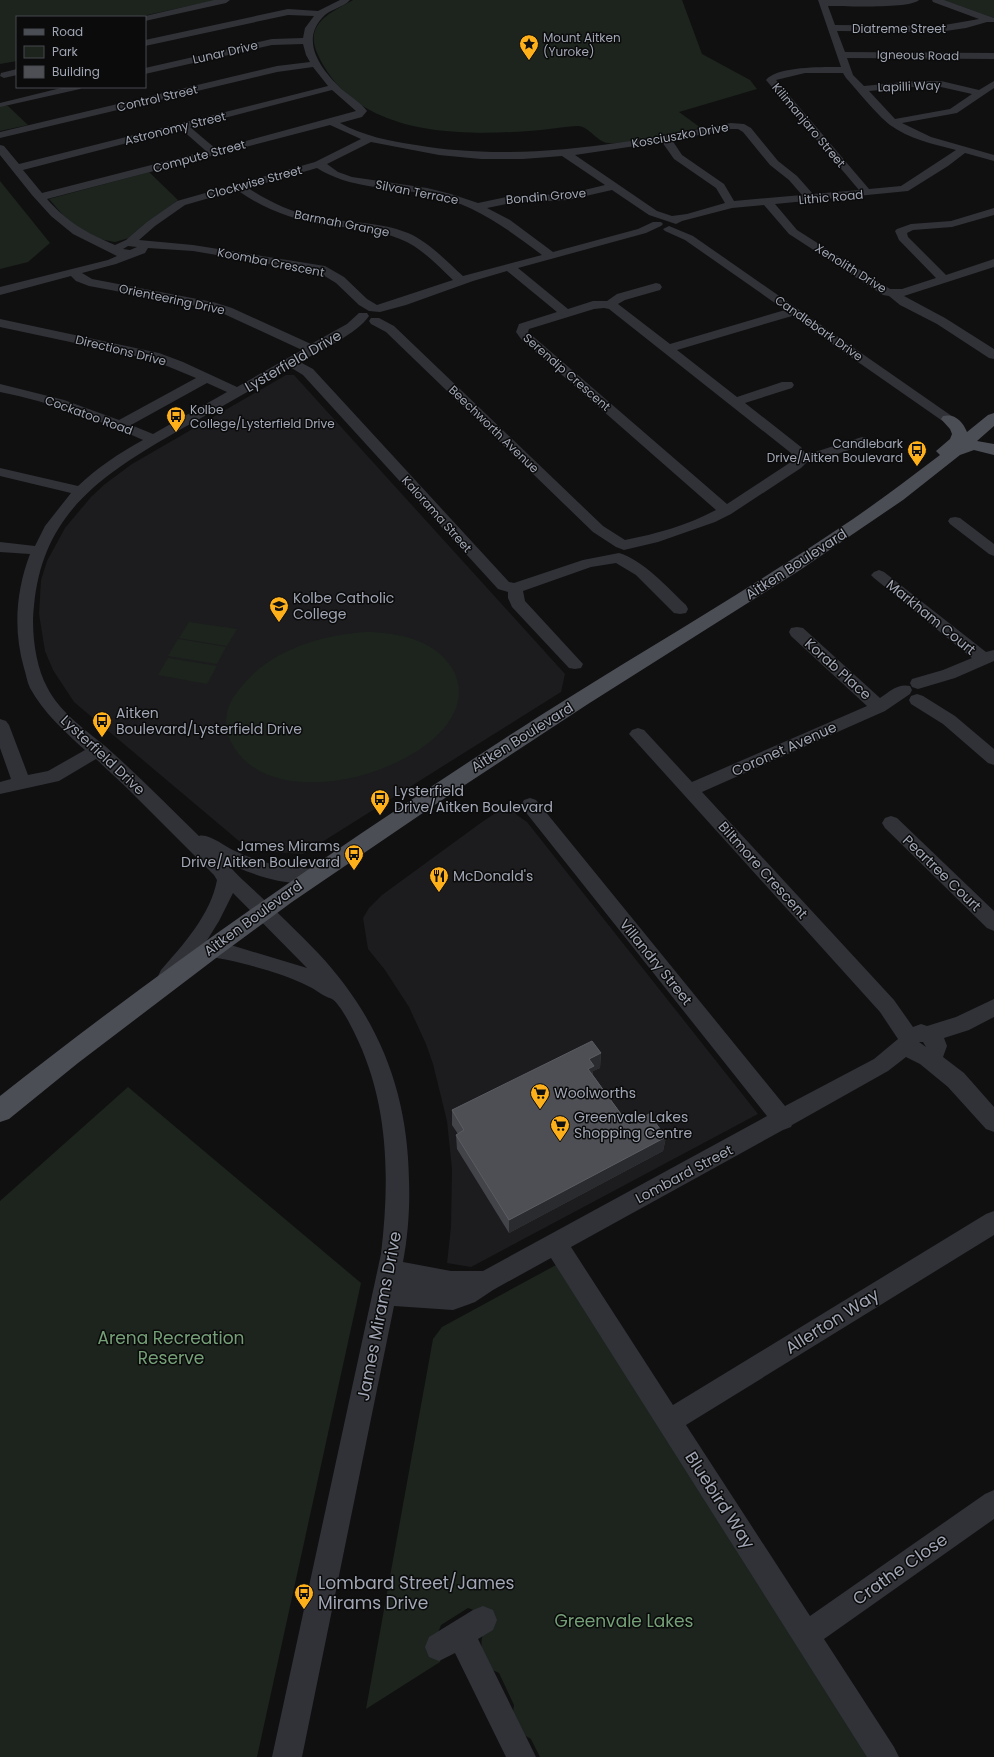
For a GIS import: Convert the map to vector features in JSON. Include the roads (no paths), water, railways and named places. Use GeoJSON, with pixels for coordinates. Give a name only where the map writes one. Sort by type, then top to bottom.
{"type":"FeatureCollection","features":[{"type":"Feature","properties":{"kind":"main road"},"geometry":{"type":"LineString","coordinates":[[950,419],[967,425],[992,423],[988,438],[994,449]]}},
{"type":"Feature","properties":{"kind":"main road"},"geometry":{"type":"LineString","coordinates":[[897,496],[925,466],[960,437],[960,431],[950,419]]}},
{"type":"Feature","properties":{"kind":"main road","name":"Aitken Boulevard"},"geometry":{"type":"LineString","coordinates":[[0,1111],[161,984],[311,876],[457,778],[813,554],[897,496],[992,423]]}},
{"type":"Feature","properties":{"kind":"main road"},"geometry":{"type":"LineString","coordinates":[[954,451],[970,445],[984,446],[994,449]]}},
{"type":"Feature","properties":{"kind":"street"},"geometry":{"type":"LineString","coordinates":[[148,17],[226,0]]}},
{"type":"Feature","properties":{"kind":"street"},"geometry":{"type":"LineString","coordinates":[[334,87],[316,64],[306,41],[311,25],[320,14],[346,0]]}},
{"type":"Feature","properties":{"kind":"street"},"geometry":{"type":"LineString","coordinates":[[915,0],[893,3],[823,1],[851,79],[893,122],[903,129],[919,136],[994,158]]}},
{"type":"Feature","properties":{"kind":"street"},"geometry":{"type":"LineString","coordinates":[[936,0],[991,20]]}},
{"type":"Feature","properties":{"kind":"street"},"geometry":{"type":"LineString","coordinates":[[146,43],[288,12],[320,14]]}},
{"type":"Feature","properties":{"kind":"street"},"geometry":{"type":"LineString","coordinates":[[148,17],[178,35]]}},
{"type":"Feature","properties":{"kind":"street","name":"Diatreme Street"},"geometry":{"type":"LineString","coordinates":[[833,28],[939,29],[960,27],[991,20]]}},
{"type":"Feature","properties":{"kind":"street"},"geometry":{"type":"LineString","coordinates":[[156,40],[188,61]]}},
{"type":"Feature","properties":{"kind":"street","name":"Lunar Drive"},"geometry":{"type":"LineString","coordinates":[[146,71],[272,42],[306,41]]}},
{"type":"Feature","properties":{"kind":"street","name":"Igneous Road"},"geometry":{"type":"LineString","coordinates":[[842,55],[994,56]]}},
{"type":"Feature","properties":{"kind":"street","name":"Control Street"},"geometry":{"type":"LineString","coordinates":[[0,135],[277,69],[316,64]]}},
{"type":"Feature","properties":{"kind":"street","name":"Kilimanjaro Street"},"geometry":{"type":"LineString","coordinates":[[848,70],[805,70],[771,80],[867,193]]}},
{"type":"Feature","properties":{"kind":"street"},"geometry":{"type":"LineString","coordinates":[[4,75],[16,72]]}},
{"type":"Feature","properties":{"kind":"street","name":"Lapilli Way"},"geometry":{"type":"LineString","coordinates":[[861,89],[914,84],[941,84],[980,94]]}},
{"type":"Feature","properties":{"kind":"street"},"geometry":{"type":"LineString","coordinates":[[893,122],[953,111],[994,84]]}},
{"type":"Feature","properties":{"kind":"street","name":"Compute Street"},"geometry":{"type":"LineString","coordinates":[[41,197],[332,122],[358,115],[362,111],[334,87]]}},
{"type":"Feature","properties":{"kind":"street","name":"Astronomy Street"},"geometry":{"type":"LineString","coordinates":[[17,168],[334,87]]}},
{"type":"Feature","properties":{"kind":"street"},"geometry":{"type":"LineString","coordinates":[[2,105],[73,88]]}},
{"type":"Feature","properties":{"kind":"street"},"geometry":{"type":"LineString","coordinates":[[149,90],[158,98]]}},
{"type":"Feature","properties":{"kind":"street","name":"Kosciuszko Drive"},"geometry":{"type":"LineString","coordinates":[[332,122],[345,129],[370,138],[425,150],[475,156],[520,156],[566,153],[731,126],[740,126],[747,130],[774,163],[793,178],[811,198]]}},
{"type":"Feature","properties":{"kind":"street"},"geometry":{"type":"LineString","coordinates":[[183,126],[214,152]]}},
{"type":"Feature","properties":{"kind":"street","name":"Clockwise Street"},"geometry":{"type":"LineString","coordinates":[[132,246],[181,203],[319,164],[370,138]]}},
{"type":"Feature","properties":{"kind":"street"},"geometry":{"type":"LineString","coordinates":[[664,138],[678,157],[720,186],[731,205]]}},
{"type":"Feature","properties":{"kind":"street"},"geometry":{"type":"LineString","coordinates":[[0,148],[52,212],[63,222],[97,243],[132,246]]}},
{"type":"Feature","properties":{"kind":"street","name":"Lithic Road"},"geometry":{"type":"LineString","coordinates":[[669,222],[731,205],[904,189],[964,150]]}},
{"type":"Feature","properties":{"kind":"street","name":"Candlebark Drive"},"geometry":{"type":"LineString","coordinates":[[566,153],[669,222],[689,238],[950,419]]}},
{"type":"Feature","properties":{"kind":"street","name":"Silvan Terrace"},"geometry":{"type":"LineString","coordinates":[[319,164],[334,174],[350,180],[441,194],[478,207],[506,222],[551,256]]}},
{"type":"Feature","properties":{"kind":"street","name":"Barmah Grange"},"geometry":{"type":"LineString","coordinates":[[238,186],[264,204],[277,210],[315,220],[379,229],[406,237],[418,244],[462,281]]}},
{"type":"Feature","properties":{"kind":"street","name":"Bondin Grove"},"geometry":{"type":"LineString","coordinates":[[478,207],[493,202],[510,199],[575,196],[614,186]]}},
{"type":"Feature","properties":{"kind":"street","name":"Xenolith Drive"},"geometry":{"type":"LineString","coordinates":[[767,202],[793,232],[887,292],[894,294],[902,293],[994,262]]}},
{"type":"Feature","properties":{"kind":"street"},"geometry":{"type":"LineString","coordinates":[[943,279],[903,238],[901,231],[911,227],[952,224],[994,210]]}},
{"type":"Feature","properties":{"kind":"street","name":"Lysterfield Drive"},"geometry":{"type":"LineString","coordinates":[[263,910],[98,750],[70,727],[52,707],[38,688],[26,663],[19,634],[18,608],[23,577],[34,550],[49,524],[79,491],[103,470],[237,392],[375,315],[402,302],[462,281],[642,231],[669,222]]}},
{"type":"Feature","properties":{"kind":"street"},"geometry":{"type":"LineString","coordinates":[[0,291],[104,264],[132,246]]}},
{"type":"Feature","properties":{"kind":"street","name":"Koomba Crescent"},"geometry":{"type":"LineString","coordinates":[[132,246],[169,246],[193,248],[320,269],[340,280],[375,315]]}},
{"type":"Feature","properties":{"kind":"street"},"geometry":{"type":"LineString","coordinates":[[509,267],[566,314]]}},
{"type":"Feature","properties":{"kind":"street","name":"Orienteering Drive"},"geometry":{"type":"LineString","coordinates":[[73,272],[89,282],[209,305],[228,311],[313,350]]}},
{"type":"Feature","properties":{"kind":"street"},"geometry":{"type":"LineString","coordinates":[[656,287],[621,297],[609,305],[619,310],[736,402],[797,451],[801,458]]}},
{"type":"Feature","properties":{"kind":"street"},"geometry":{"type":"LineString","coordinates":[[894,294],[904,302],[941,321],[994,355]]}},
{"type":"Feature","properties":{"kind":"street","name":"Serendip Crescent"},"geometry":{"type":"LineString","coordinates":[[609,305],[598,304],[528,324],[521,329],[522,332],[726,511]]}},
{"type":"Feature","properties":{"kind":"street"},"geometry":{"type":"LineString","coordinates":[[668,350],[794,311]]}},
{"type":"Feature","properties":{"kind":"street","name":"Beechworth Avenue"},"geometry":{"type":"LineString","coordinates":[[375,315],[620,551]]}},
{"type":"Feature","properties":{"kind":"street","name":"Directions Drive"},"geometry":{"type":"LineString","coordinates":[[0,323],[141,353],[178,365],[237,392]]}},
{"type":"Feature","properties":{"kind":"street","name":"Kalorama Street"},"geometry":{"type":"LineString","coordinates":[[288,364],[311,377],[500,582],[504,586],[515,588]]}},
{"type":"Feature","properties":{"kind":"street"},"geometry":{"type":"LineString","coordinates":[[120,425],[206,378]]}},
{"type":"Feature","properties":{"kind":"street"},"geometry":{"type":"LineString","coordinates":[[736,402],[787,385]]}},
{"type":"Feature","properties":{"kind":"street","name":"Cockatoo Road"},"geometry":{"type":"LineString","coordinates":[[0,388],[67,404],[154,440]]}},
{"type":"Feature","properties":{"kind":"street"},"geometry":{"type":"LineString","coordinates":[[801,458],[817,456],[862,441]]}},
{"type":"Feature","properties":{"kind":"street"},"geometry":{"type":"LineString","coordinates":[[575,664],[518,603],[515,588],[710,519],[743,501],[796,465],[801,458]]}},
{"type":"Feature","properties":{"kind":"street"},"geometry":{"type":"LineString","coordinates":[[0,472],[79,491]]}},
{"type":"Feature","properties":{"kind":"street"},"geometry":{"type":"LineString","coordinates":[[955,521],[994,551]]}},
{"type":"Feature","properties":{"kind":"street"},"geometry":{"type":"LineString","coordinates":[[0,547],[34,550]]}},
{"type":"Feature","properties":{"kind":"street"},"geometry":{"type":"LineString","coordinates":[[620,551],[680,608]]}},
{"type":"Feature","properties":{"kind":"street","name":"Markham Court"},"geometry":{"type":"LineString","coordinates":[[880,575],[989,656]]}},
{"type":"Feature","properties":{"kind":"street","name":"Korab Place"},"geometry":{"type":"LineString","coordinates":[[794,634],[879,707]]}},
{"type":"Feature","properties":{"kind":"street"},"geometry":{"type":"LineString","coordinates":[[989,656],[949,674],[919,693],[994,759]]}},
{"type":"Feature","properties":{"kind":"street","name":"Coronet Avenue"},"geometry":{"type":"LineString","coordinates":[[690,790],[879,707],[919,693]]}},
{"type":"Feature","properties":{"kind":"street"},"geometry":{"type":"LineString","coordinates":[[0,725],[22,784]]}},
{"type":"Feature","properties":{"kind":"street","name":"Biltmore Crescent"},"geometry":{"type":"LineString","coordinates":[[638,734],[994,1122]]}},
{"type":"Feature","properties":{"kind":"street"},"geometry":{"type":"LineString","coordinates":[[0,788],[53,776],[98,750]]}},
{"type":"Feature","properties":{"kind":"street","name":"Villandry Street"},"geometry":{"type":"LineString","coordinates":[[530,805],[783,1120]]}},
{"type":"Feature","properties":{"kind":"street"},"geometry":{"type":"LineString","coordinates":[[173,822],[217,851],[254,866],[282,874],[311,876]]}},
{"type":"Feature","properties":{"kind":"street","name":"Peartree Court"},"geometry":{"type":"LineString","coordinates":[[891,823],[994,923]]}},
{"type":"Feature","properties":{"kind":"street"},"geometry":{"type":"LineString","coordinates":[[161,984],[180,964],[206,926],[224,893],[227,880],[220,868]]}},
{"type":"Feature","properties":{"kind":"street","name":"James Mirams Drive"},"geometry":{"type":"LineString","coordinates":[[263,910],[326,974],[359,1021],[373,1048],[384,1078],[395,1124],[399,1158],[399,1196],[396,1235],[287,1757]]}},
{"type":"Feature","properties":{"kind":"street"},"geometry":{"type":"LineString","coordinates":[[208,949],[233,953],[310,978],[328,987],[345,999]]}},
{"type":"Feature","properties":{"kind":"street","name":"Lombard Street"},"geometry":{"type":"LineString","coordinates":[[387,1282],[453,1298],[467,1294],[556,1243],[881,1065],[994,1007]]}},
{"type":"Feature","properties":{"kind":"street","name":"Allerton Way"},"geometry":{"type":"LineString","coordinates":[[670,1421],[994,1222]]}},
{"type":"Feature","properties":{"kind":"street","name":"Bluebird Way"},"geometry":{"type":"LineString","coordinates":[[556,1243],[884,1757]]}},
{"type":"Feature","properties":{"kind":"street","name":"Crathe Close"},"geometry":{"type":"LineString","coordinates":[[806,1635],[994,1503]]}},
{"type":"Feature","properties":{"kind":"street"},"geometry":{"type":"LineString","coordinates":[[461,1634],[521,1757]]}},
{"type":"Feature","properties":{"kind":"place","name":"Mount Aitken (Yuroke)"},"geometry":{"type":"Point","coordinates":[529,61]}},
{"type":"Feature","properties":{"kind":"place","name":"Kolbe College/Lysterfield Drive"},"geometry":{"type":"Point","coordinates":[176,433]}},
{"type":"Feature","properties":{"kind":"place","name":"Candlebark Drive/Aitken Boulevard"},"geometry":{"type":"Point","coordinates":[917,467]}},
{"type":"Feature","properties":{"kind":"place","name":"Kolbe Catholic College"},"geometry":{"type":"Point","coordinates":[279,623]}},
{"type":"Feature","properties":{"kind":"place","name":"Aitken Boulevard/Lysterfield Drive"},"geometry":{"type":"Point","coordinates":[102,738]}},
{"type":"Feature","properties":{"kind":"place","name":"Lysterfield Drive/Aitken Boulevard"},"geometry":{"type":"Point","coordinates":[380,816]}},
{"type":"Feature","properties":{"kind":"place","name":"James Mirams Drive/Aitken Boulevard"},"geometry":{"type":"Point","coordinates":[354,871]}},
{"type":"Feature","properties":{"kind":"place","name":"McDonald's"},"geometry":{"type":"Point","coordinates":[439,893]}},
{"type":"Feature","properties":{"kind":"place","name":"Woolworths"},"geometry":{"type":"Point","coordinates":[540,1110]}},
{"type":"Feature","properties":{"kind":"place","name":"Greenvale Lakes Shopping Centre"},"geometry":{"type":"Point","coordinates":[560,1142]}},
{"type":"Feature","properties":{"kind":"place","name":"Lombard Street/James Mirams Drive"},"geometry":{"type":"Point","coordinates":[304,1610]}},
{"type":"Feature","properties":{"kind":"park label","name":"Arena Recreation Reserve"},"geometry":{"type":"Point","coordinates":[171,1348]}},
{"type":"Feature","properties":{"kind":"park label","name":"Greenvale Lakes"},"geometry":{"type":"Point","coordinates":[624,1621]}}]}
